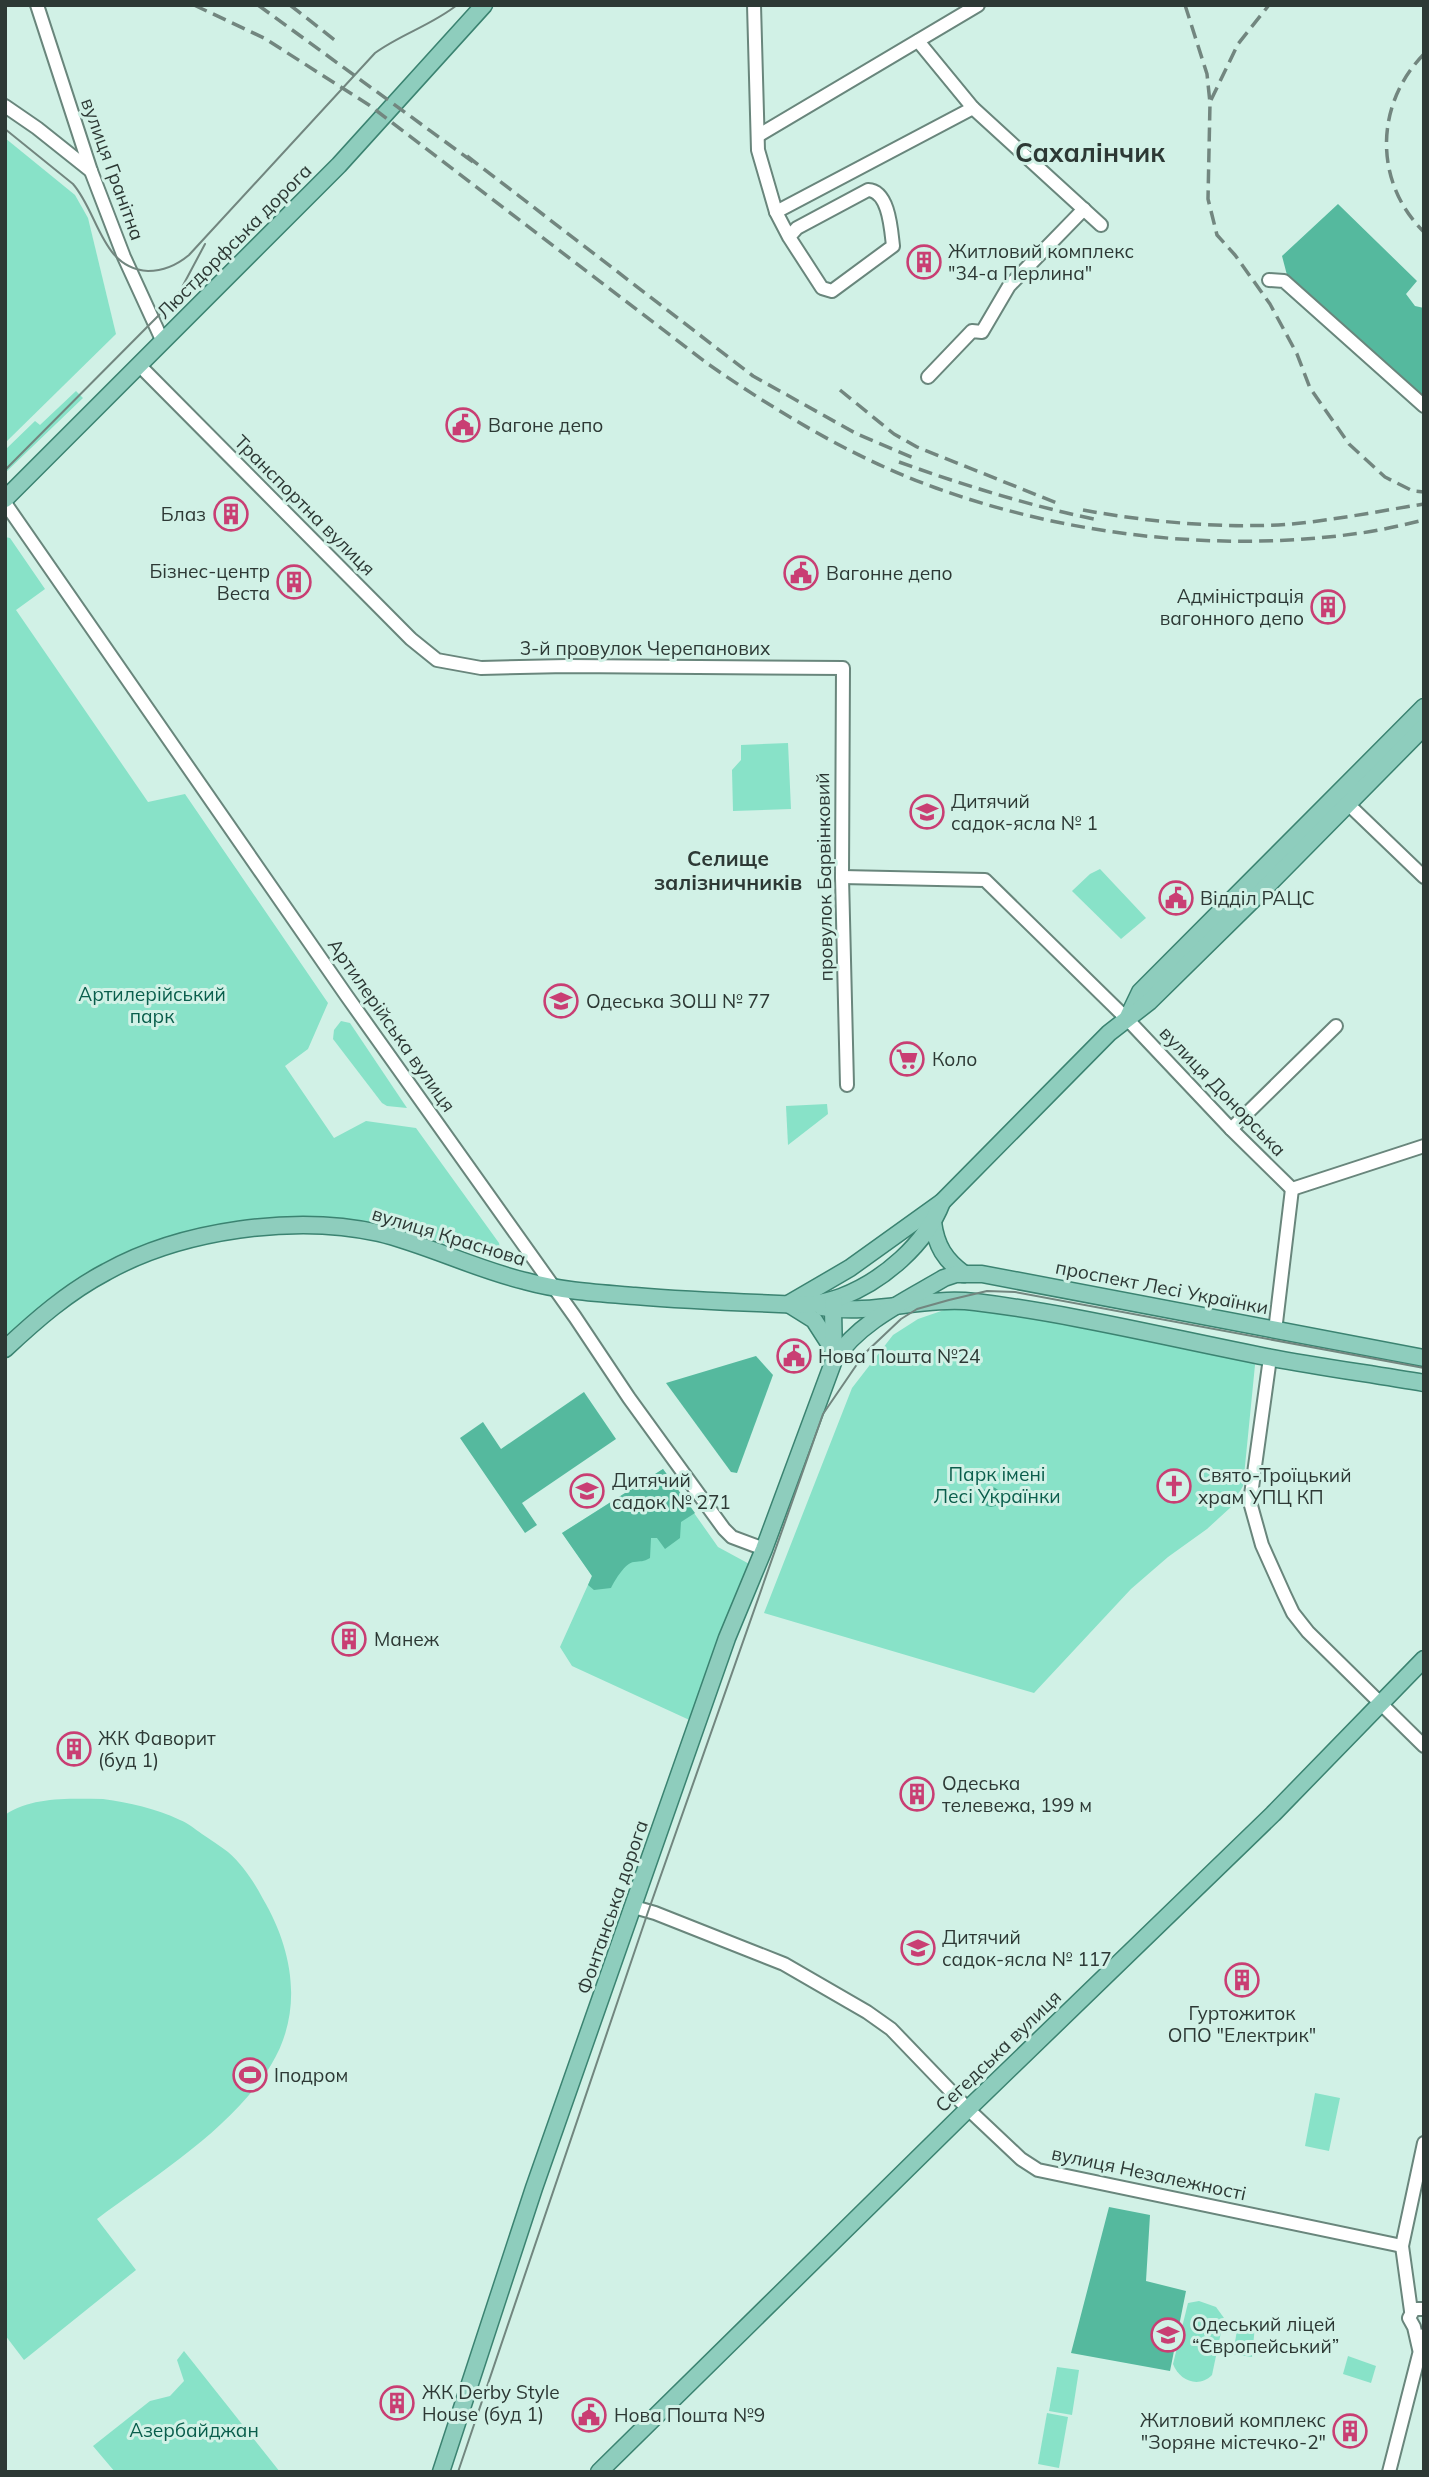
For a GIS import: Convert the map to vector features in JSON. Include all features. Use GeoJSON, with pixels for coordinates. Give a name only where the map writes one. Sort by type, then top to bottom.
{"type":"FeatureCollection","features":[{"type":"Feature","properties":{"kind":"main road","name":"Люстдорфська дорога"},"geometry":{"type":"LineString","coordinates":[[5,501],[339,165],[484,5]]}},
{"type":"Feature","properties":{"kind":"main road"},"geometry":{"type":"LineString","coordinates":[[1127,1019],[1140,992],[1424,707]]}},
{"type":"Feature","properties":{"kind":"main road"},"geometry":{"type":"LineString","coordinates":[[834,1356],[814,1320],[788,1304],[850,1268],[942,1202],[1109,1033],[1149,1002],[1424,726]]}},
{"type":"Feature","properties":{"kind":"main road"},"geometry":{"type":"LineString","coordinates":[[833,1304],[875,1280],[906,1253],[933,1222],[942,1202]]}},
{"type":"Feature","properties":{"kind":"main road"},"geometry":{"type":"LineString","coordinates":[[933,1222],[939,1248],[947,1262],[964,1274],[959,1285],[969,1301]]}},
{"type":"Feature","properties":{"kind":"main road","name":"вулиця Краснова"},"geometry":{"type":"LineString","coordinates":[[5,1349],[72,1292],[107,1271],[149,1253],[193,1239],[268,1227],[338,1226],[380,1234],[524,1281],[592,1294],[788,1304]]}},
{"type":"Feature","properties":{"kind":"main road"},"geometry":{"type":"LineString","coordinates":[[834,1356],[833,1304],[850,1268]]}},
{"type":"Feature","properties":{"kind":"main road","name":"проспект Лесі Українки"},"geometry":{"type":"LineString","coordinates":[[834,1356],[856,1333],[898,1305],[944,1278],[964,1274],[1002,1277],[1424,1358]]}},
{"type":"Feature","properties":{"kind":"main road","name":"проспект Лесі Українки"},"geometry":{"type":"LineString","coordinates":[[788,1304],[898,1305],[949,1300],[969,1301],[1024,1309],[1270,1358],[1424,1383]]}},
{"type":"Feature","properties":{"kind":"main road","name":"Фонтанська дорога"},"geometry":{"type":"LineString","coordinates":[[442,2472],[534,2188],[727,1638],[764,1549],[834,1356]]}},
{"type":"Feature","properties":{"kind":"main road","name":"Сегедська вулиця"},"geometry":{"type":"LineString","coordinates":[[599,2472],[1273,1814],[1424,1659]]}},
{"type":"Feature","properties":{"kind":"street","name":"вулиця Гранітна"},"geometry":{"type":"LineString","coordinates":[[37,5],[91,171],[124,257],[163,342]]}},
{"type":"Feature","properties":{"kind":"street"},"geometry":{"type":"LineString","coordinates":[[754,5],[758,150],[776,212],[789,237],[822,288],[827,291],[832,291],[893,246],[883,198],[874,190],[869,190],[797,229],[789,237]]}},
{"type":"Feature","properties":{"kind":"street"},"geometry":{"type":"LineString","coordinates":[[759,135],[978,5]]}},
{"type":"Feature","properties":{"kind":"street"},"geometry":{"type":"LineString","coordinates":[[918,41],[973,108],[1101,225]]}},
{"type":"Feature","properties":{"kind":"street"},"geometry":{"type":"LineString","coordinates":[[5,106],[91,171]]}},
{"type":"Feature","properties":{"kind":"street"},"geometry":{"type":"LineString","coordinates":[[776,212],[973,108]]}},
{"type":"Feature","properties":{"kind":"street"},"geometry":{"type":"LineString","coordinates":[[928,377],[972,331],[982,332],[1009,286],[1084,209]]}},
{"type":"Feature","properties":{"kind":"street"},"geometry":{"type":"LineString","coordinates":[[1269,279],[1284,281],[1424,406]]}},
{"type":"Feature","properties":{"kind":"street","name":"Транспортна вулиця"},"geometry":{"type":"LineString","coordinates":[[140,366],[411,639],[428,654],[448,663]]}},
{"type":"Feature","properties":{"kind":"street","name":"Артилерійська вулиця"},"geometry":{"type":"LineString","coordinates":[[5,501],[338,984],[629,1398],[732,1538],[764,1549]]}},
{"type":"Feature","properties":{"kind":"street","name":"3-й провулок Черепанових"},"geometry":{"type":"LineString","coordinates":[[448,663],[481,668],[843,668]]}},
{"type":"Feature","properties":{"kind":"street","name":"провулок Барвінковий"},"geometry":{"type":"LineString","coordinates":[[843,668],[842,877],[847,1085]]}},
{"type":"Feature","properties":{"kind":"street"},"geometry":{"type":"LineString","coordinates":[[1348,804],[1424,877]]}},
{"type":"Feature","properties":{"kind":"street","name":"вулиця Донорська"},"geometry":{"type":"LineString","coordinates":[[842,877],[985,880],[1127,1019],[1292,1189]]}},
{"type":"Feature","properties":{"kind":"street"},"geometry":{"type":"LineString","coordinates":[[1231,1129],[1336,1026]]}},
{"type":"Feature","properties":{"kind":"street"},"geometry":{"type":"LineString","coordinates":[[1275,1331],[1292,1189],[1424,1146]]}},
{"type":"Feature","properties":{"kind":"street"},"geometry":{"type":"LineString","coordinates":[[1270,1358],[1250,1502],[1262,1545],[1293,1613],[1424,1746]]}},
{"type":"Feature","properties":{"kind":"street","name":"вулиця Незалежності"},"geometry":{"type":"LineString","coordinates":[[634,1907],[784,1964],[867,2012],[891,2029],[968,2109],[1021,2159],[1038,2170],[1402,2246]]}},
{"type":"Feature","properties":{"kind":"street"},"geometry":{"type":"LineString","coordinates":[[1389,2472],[1419,2353],[1420,2330],[1409,2318],[1421,2309],[1409,2295],[1402,2246],[1424,2143]]}},
{"type":"Feature","properties":{"kind":"green space"},"geometry":{"type":"Polygon","coordinates":[[[5,138],[75,195],[88,218],[116,334],[5,443],[5,138]]]}},
{"type":"Feature","properties":{"kind":"green space"},"geometry":{"type":"Polygon","coordinates":[[[76,391],[83,398],[5,473],[5,450],[35,421],[40,425],[76,391]]]}},
{"type":"Feature","properties":{"kind":"green space","name":"Артилерійський парк"},"geometry":{"type":"Polygon","coordinates":[[[5,537],[10,538],[45,589],[16,610],[148,802],[185,794],[328,1003],[308,1049],[285,1066],[334,1138],[366,1121],[416,1128],[499,1243],[501,1253],[497,1257],[489,1258],[407,1231],[328,1217],[286,1218],[161,1243],[5,1343],[5,537]]]}},
{"type":"Feature","properties":{"kind":"green space"},"geometry":{"type":"Polygon","coordinates":[[[788,743],[791,809],[733,811],[732,770],[741,760],[741,745],[788,743]]]}},
{"type":"Feature","properties":{"kind":"green space"},"geometry":{"type":"Polygon","coordinates":[[[1100,869],[1146,918],[1121,939],[1072,891],[1090,874],[1100,869]]]}},
{"type":"Feature","properties":{"kind":"green space"},"geometry":{"type":"Polygon","coordinates":[[[341,1021],[350,1023],[407,1108],[382,1103],[333,1039],[334,1030],[341,1021]]]}},
{"type":"Feature","properties":{"kind":"green space"},"geometry":{"type":"Polygon","coordinates":[[[827,1104],[828,1114],[788,1145],[786,1106],[827,1104]]]}},
{"type":"Feature","properties":{"kind":"green space","name":"Парк імені Лесі Українки"},"geometry":{"type":"Polygon","coordinates":[[[947,1309],[993,1311],[1235,1356],[1254,1362],[1255,1365],[1243,1486],[1231,1507],[1131,1589],[1034,1693],[764,1613],[852,1388],[893,1335],[918,1319],[947,1309]]]}},
{"type":"Feature","properties":{"kind":"green space"},"geometry":{"type":"Polygon","coordinates":[[[663,1469],[718,1547],[753,1566],[696,1723],[572,1666],[560,1647],[592,1576],[562,1533],[663,1469]]]}},
{"type":"Feature","properties":{"kind":"green space"},"geometry":{"type":"Polygon","coordinates":[[[103,1799],[152,1809],[183,1821],[228,1852],[243,1868],[263,1899],[282,1939],[291,1981],[291,2002],[288,2023],[271,2065],[236,2110],[192,2150],[97,2219],[136,2270],[24,2360],[5,2335],[5,1815],[28,1804],[40,1802],[103,1799]]]}},
{"type":"Feature","properties":{"kind":"green space"},"geometry":{"type":"Polygon","coordinates":[[[1315,2093],[1340,2098],[1329,2151],[1305,2146],[1315,2093]]]}},
{"type":"Feature","properties":{"kind":"green space"},"geometry":{"type":"Polygon","coordinates":[[[1199,2301],[1216,2307],[1224,2318],[1212,2375],[1195,2382],[1184,2378],[1173,2364],[1188,2303],[1199,2301]]]}},
{"type":"Feature","properties":{"kind":"green space"},"geometry":{"type":"Polygon","coordinates":[[[1238,2324],[1255,2325],[1252,2357],[1233,2354],[1238,2324]]]}},
{"type":"Feature","properties":{"kind":"green space","name":"Азербайджан"},"geometry":{"type":"Polygon","coordinates":[[[184,2351],[280,2472],[115,2472],[93,2446],[150,2401],[170,2396],[184,2381],[177,2360],[184,2351]]]}},
{"type":"Feature","properties":{"kind":"green space"},"geometry":{"type":"Polygon","coordinates":[[[1348,2356],[1376,2366],[1371,2383],[1343,2374],[1348,2356]]]}},
{"type":"Feature","properties":{"kind":"green space"},"geometry":{"type":"Polygon","coordinates":[[[1057,2367],[1079,2370],[1072,2415],[1049,2411],[1057,2367]]]}},
{"type":"Feature","properties":{"kind":"green space"},"geometry":{"type":"Polygon","coordinates":[[[1047,2413],[1068,2417],[1059,2468],[1038,2464],[1047,2413]]]}},
{"type":"Feature","properties":{"kind":"shaded area"},"geometry":{"type":"Polygon","coordinates":[[[1338,204],[1417,281],[1406,294],[1415,306],[1424,308],[1424,401],[1287,275],[1282,256],[1338,204]]]}},
{"type":"Feature","properties":{"kind":"shaded area"},"geometry":{"type":"Polygon","coordinates":[[[756,1356],[773,1375],[737,1473],[731,1472],[666,1383],[756,1356]]]}},
{"type":"Feature","properties":{"kind":"shaded area"},"geometry":{"type":"Polygon","coordinates":[[[584,1392],[616,1439],[522,1503],[537,1525],[525,1533],[460,1438],[483,1422],[501,1449],[584,1392]]]}},
{"type":"Feature","properties":{"kind":"shaded area"},"geometry":{"type":"Polygon","coordinates":[[[663,1469],[695,1513],[681,1522],[680,1538],[665,1549],[657,1538],[651,1538],[650,1558],[627,1565],[611,1588],[594,1590],[588,1585],[592,1576],[562,1533],[663,1469]]]}},
{"type":"Feature","properties":{"kind":"shaded area"},"geometry":{"type":"Polygon","coordinates":[[[991,1487],[998,1490],[1001,1497],[998,1504],[991,1507],[984,1504],[981,1497],[984,1490],[991,1487]]]}},
{"type":"Feature","properties":{"kind":"shaded area"},"geometry":{"type":"Polygon","coordinates":[[[1109,2207],[1150,2215],[1146,2281],[1186,2291],[1170,2371],[1071,2353],[1109,2207]]]}},
{"type":"Feature","properties":{"kind":"tram line"},"geometry":{"type":"LineString","coordinates":[[5,129],[73,184],[110,250],[120,260],[132,268],[148,271],[165,269],[189,255],[375,53],[457,5]]}},
{"type":"Feature","properties":{"kind":"tram line"},"geometry":{"type":"LineString","coordinates":[[5,470],[168,306],[180,291],[205,244]]}},
{"type":"Feature","properties":{"kind":"tram line"},"geometry":{"type":"LineString","coordinates":[[458,2472],[648,1912],[823,1414],[864,1354],[901,1319],[917,1309],[987,1291],[1015,1292],[1424,1368]]}},
{"type":"Feature","properties":{"kind":"railway"},"geometry":{"type":"LineString","coordinates":[[194,5],[264,38],[369,105],[735,382],[818,434],[906,476],[987,505],[1092,529],[1146,536],[1200,540],[1308,539],[1369,532],[1424,520]]}},
{"type":"Feature","properties":{"kind":"railway"},"geometry":{"type":"LineString","coordinates":[[258,5],[473,162]]}},
{"type":"Feature","properties":{"kind":"railway"},"geometry":{"type":"LineString","coordinates":[[290,5],[336,41]]}},
{"type":"Feature","properties":{"kind":"railway"},"geometry":{"type":"LineString","coordinates":[[1185,5],[1207,74],[1210,103],[1208,199],[1217,235],[1270,304],[1297,354],[1310,388],[1349,444],[1385,477],[1413,491],[1424,492]]}},
{"type":"Feature","properties":{"kind":"railway"},"geometry":{"type":"LineString","coordinates":[[1211,100],[1238,44],[1269,5]]}},
{"type":"Feature","properties":{"kind":"railway"},"geometry":{"type":"LineString","coordinates":[[1424,54],[1408,74],[1396,96],[1386,144],[1396,191],[1424,232]]}},
{"type":"Feature","properties":{"kind":"railway"},"geometry":{"type":"LineString","coordinates":[[467,156],[753,376],[857,434],[916,459]]}},
{"type":"Feature","properties":{"kind":"railway"},"geometry":{"type":"LineString","coordinates":[[840,390],[894,434],[917,447],[1057,503]]}},
{"type":"Feature","properties":{"kind":"railway"},"geometry":{"type":"LineString","coordinates":[[899,462],[995,494],[1094,519]]}},
{"type":"Feature","properties":{"kind":"railway"},"geometry":{"type":"LineString","coordinates":[[1083,510],[1134,518],[1240,526],[1291,524],[1424,504]]}},
{"type":"Feature","properties":{"kind":"place","name":"Житловий комплекс \"34-а Перлина\""},"geometry":{"type":"Point","coordinates":[924,262]}},
{"type":"Feature","properties":{"kind":"place","name":"Вагоне депо"},"geometry":{"type":"Point","coordinates":[463,425]}},
{"type":"Feature","properties":{"kind":"place","name":"Блаз"},"geometry":{"type":"Point","coordinates":[231,514]}},
{"type":"Feature","properties":{"kind":"place","name":"Вагонне депо"},"geometry":{"type":"Point","coordinates":[801,573]}},
{"type":"Feature","properties":{"kind":"place","name":"Бізнес-центр Веста"},"geometry":{"type":"Point","coordinates":[294,582]}},
{"type":"Feature","properties":{"kind":"place","name":"Адміністрація вагонного депо"},"geometry":{"type":"Point","coordinates":[1328,607]}},
{"type":"Feature","properties":{"kind":"place","name":"Дитячий садок-ясла № 1"},"geometry":{"type":"Point","coordinates":[927,812]}},
{"type":"Feature","properties":{"kind":"place","name":"Відділ РАЦС"},"geometry":{"type":"Point","coordinates":[1176,898]}},
{"type":"Feature","properties":{"kind":"place","name":"Одеська ЗОШ № 77"},"geometry":{"type":"Point","coordinates":[561,1001]}},
{"type":"Feature","properties":{"kind":"place","name":"Коло"},"geometry":{"type":"Point","coordinates":[907,1059]}},
{"type":"Feature","properties":{"kind":"place","name":"Нова Пошта №24"},"geometry":{"type":"Point","coordinates":[794,1356]}},
{"type":"Feature","properties":{"kind":"place","name":"Свято-Троїцький храм УПЦ КП"},"geometry":{"type":"Point","coordinates":[1174,1486]}},
{"type":"Feature","properties":{"kind":"place","name":"Дитячий садок № 271"},"geometry":{"type":"Point","coordinates":[587,1491]}},
{"type":"Feature","properties":{"kind":"place","name":"Манеж"},"geometry":{"type":"Point","coordinates":[349,1639]}},
{"type":"Feature","properties":{"kind":"place","name":"ЖК Фаворит (буд 1)"},"geometry":{"type":"Point","coordinates":[74,1749]}},
{"type":"Feature","properties":{"kind":"place","name":"Одеська телевежа, 199 м"},"geometry":{"type":"Point","coordinates":[917,1794]}},
{"type":"Feature","properties":{"kind":"place","name":"Дитячий садок-ясла № 117"},"geometry":{"type":"Point","coordinates":[918,1948]}},
{"type":"Feature","properties":{"kind":"place","name":"Гуртожиток ОПО \"Електрик\""},"geometry":{"type":"Point","coordinates":[1242,1980]}},
{"type":"Feature","properties":{"kind":"place","name":"Іподром"},"geometry":{"type":"Point","coordinates":[250,2075]}},
{"type":"Feature","properties":{"kind":"place","name":"Одеський ліцей “Європейський”"},"geometry":{"type":"Point","coordinates":[1168,2335]}},
{"type":"Feature","properties":{"kind":"place","name":"ЖК Derby Style House (буд 1)"},"geometry":{"type":"Point","coordinates":[397,2403]}},
{"type":"Feature","properties":{"kind":"place","name":"Нова Пошта №9"},"geometry":{"type":"Point","coordinates":[589,2415]}},
{"type":"Feature","properties":{"kind":"place","name":"Житловий комплекс \"Зоряне містечко-2\""},"geometry":{"type":"Point","coordinates":[1350,2431]}},
{"type":"Feature","properties":{"kind":"district","name":"Сахалінчик"},"geometry":{"type":"Point","coordinates":[1090,152]}},
{"type":"Feature","properties":{"kind":"district","name":"Селище залізничників"},"geometry":{"type":"Point","coordinates":[728,870]}}]}
